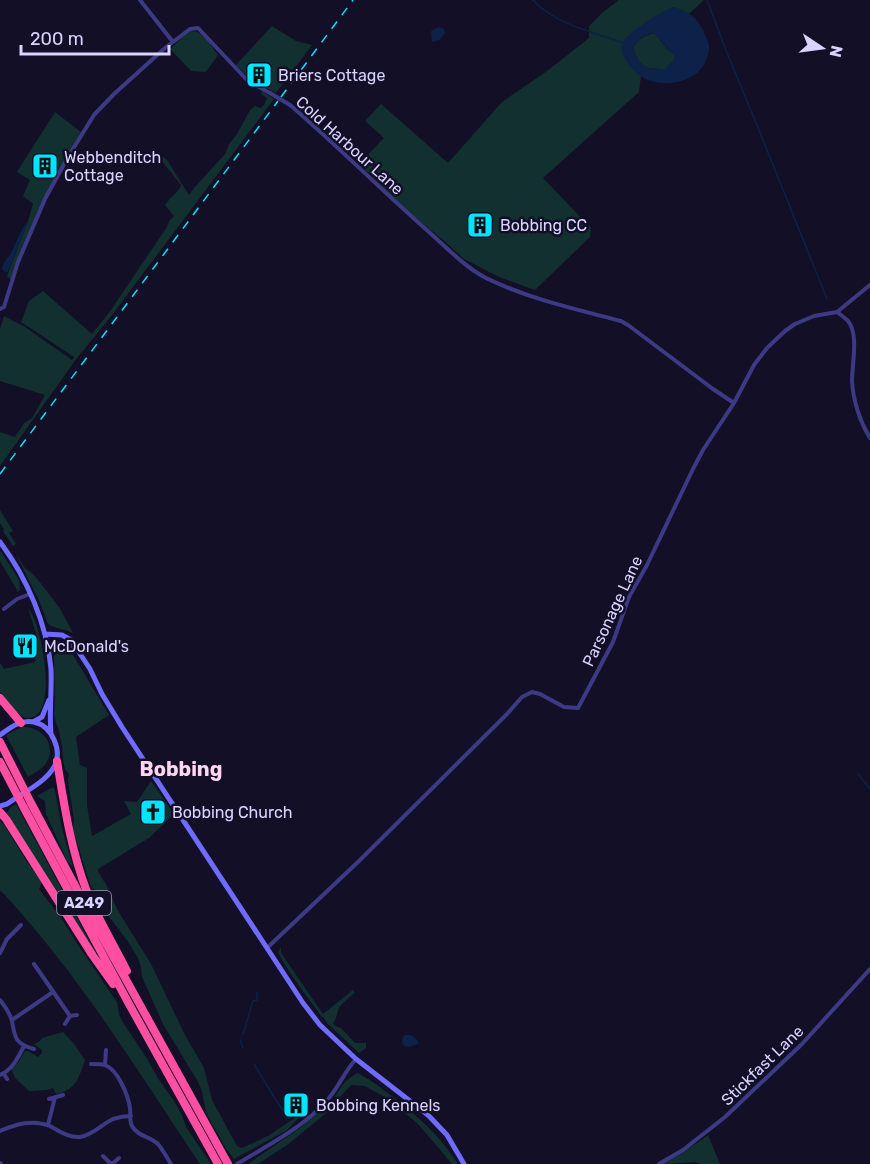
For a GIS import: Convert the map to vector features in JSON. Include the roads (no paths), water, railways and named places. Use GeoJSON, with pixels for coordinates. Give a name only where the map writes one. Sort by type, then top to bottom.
{"type":"FeatureCollection","features":[{"type":"Feature","properties":{"kind":"highway"},"geometry":{"type":"LineString","coordinates":[[0,698],[21,723]]}},
{"type":"Feature","properties":{"kind":"highway","name":"A249"},"geometry":{"type":"LineString","coordinates":[[0,742],[28,805],[129,1004],[218,1164]]}},
{"type":"Feature","properties":{"kind":"highway"},"geometry":{"type":"LineString","coordinates":[[57,761],[64,811],[84,882],[133,982],[139,1003]]}},
{"type":"Feature","properties":{"kind":"highway","name":"A249"},"geometry":{"type":"LineString","coordinates":[[0,762],[28,805],[87,908],[228,1164]]}},
{"type":"Feature","properties":{"kind":"highway"},"geometry":{"type":"LineString","coordinates":[[0,812],[93,956],[129,1004]]}},
{"type":"Feature","properties":{"kind":"street"},"geometry":{"type":"LineString","coordinates":[[140,0],[173,42]]}},
{"type":"Feature","properties":{"kind":"street","name":"Cold Harbour Lane"},"geometry":{"type":"LineString","coordinates":[[2,308],[18,262],[45,199],[89,122],[140,69],[190,28],[198,28],[248,81],[290,105],[462,262],[484,277],[537,299],[621,321],[734,403]]}},
{"type":"Feature","properties":{"kind":"street"},"geometry":{"type":"LineString","coordinates":[[870,285],[837,312],[850,322],[855,337],[852,382],[854,397],[870,438]]}},
{"type":"Feature","properties":{"kind":"street","name":"Parsonage Lane"},"geometry":{"type":"LineString","coordinates":[[267,948],[522,697],[532,692],[564,707],[578,708],[613,642],[629,597],[647,566],[693,469],[734,403],[754,365],[767,348],[795,324],[814,316],[837,312]]}},
{"type":"Feature","properties":{"kind":"street"},"geometry":{"type":"LineString","coordinates":[[0,542],[19,572],[40,616],[49,650],[51,694],[49,721],[51,734],[57,747],[57,761],[46,777],[7,804],[0,806]]}},
{"type":"Feature","properties":{"kind":"street"},"geometry":{"type":"LineString","coordinates":[[3,609],[17,599],[30,594]]}},
{"type":"Feature","properties":{"kind":"street"},"geometry":{"type":"LineString","coordinates":[[45,634],[62,635],[71,640],[90,669],[122,728],[303,1003],[320,1024],[356,1059],[428,1115],[447,1135],[465,1164]]}},
{"type":"Feature","properties":{"kind":"street"},"geometry":{"type":"LineString","coordinates":[[49,650],[63,645],[76,648]]}},
{"type":"Feature","properties":{"kind":"street"},"geometry":{"type":"LineString","coordinates":[[0,735],[21,723],[33,722],[42,717],[51,694]]}},
{"type":"Feature","properties":{"kind":"street"},"geometry":{"type":"LineString","coordinates":[[33,722],[51,734]]}},
{"type":"Feature","properties":{"kind":"street"},"geometry":{"type":"LineString","coordinates":[[0,953],[7,939],[21,925]]}},
{"type":"Feature","properties":{"kind":"street"},"geometry":{"type":"LineString","coordinates":[[34,964],[70,1016]]}},
{"type":"Feature","properties":{"kind":"street","name":"Stickfast Lane"},"geometry":{"type":"LineString","coordinates":[[659,1164],[683,1150],[725,1117],[802,1044],[870,969]]}},
{"type":"Feature","properties":{"kind":"street"},"geometry":{"type":"LineString","coordinates":[[12,1020],[53,992]]}},
{"type":"Feature","properties":{"kind":"street"},"geometry":{"type":"LineString","coordinates":[[0,999],[12,1020],[15,1036],[24,1046],[34,1049]]}},
{"type":"Feature","properties":{"kind":"street"},"geometry":{"type":"LineString","coordinates":[[65,1024],[70,1016],[77,1015]]}},
{"type":"Feature","properties":{"kind":"street"},"geometry":{"type":"LineString","coordinates":[[7,1079],[2,1074],[14,1065],[24,1046]]}},
{"type":"Feature","properties":{"kind":"street"},"geometry":{"type":"LineString","coordinates":[[105,1065],[106,1050]]}},
{"type":"Feature","properties":{"kind":"street"},"geometry":{"type":"LineString","coordinates":[[237,1164],[277,1140],[314,1113],[329,1099],[356,1059]]}},
{"type":"Feature","properties":{"kind":"street"},"geometry":{"type":"LineString","coordinates":[[91,1064],[105,1065],[111,1070],[128,1099],[130,1122],[133,1128],[159,1145],[170,1164]]}},
{"type":"Feature","properties":{"kind":"street"},"geometry":{"type":"LineString","coordinates":[[49,1099],[63,1095]]}},
{"type":"Feature","properties":{"kind":"street"},"geometry":{"type":"LineString","coordinates":[[48,1125],[55,1097]]}},
{"type":"Feature","properties":{"kind":"street"},"geometry":{"type":"LineString","coordinates":[[0,1131],[29,1122],[48,1125],[64,1134],[80,1137],[97,1130],[111,1120],[131,1116]]}},
{"type":"Feature","properties":{"kind":"street"},"geometry":{"type":"LineString","coordinates":[[104,1156],[111,1164],[119,1158]]}},
{"type":"Feature","properties":{"kind":"water"},"geometry":{"type":"Polygon","coordinates":[[[673,7],[696,19],[709,43],[708,55],[700,70],[693,76],[675,82],[655,82],[639,75],[633,69],[621,48],[625,39],[634,31],[673,7]],[[654,33],[644,36],[633,48],[638,60],[645,66],[653,69],[666,69],[674,60],[674,54],[654,33]]]}},
{"type":"Feature","properties":{"kind":"water"},"geometry":{"type":"Polygon","coordinates":[[[439,27],[444,29],[445,33],[439,40],[432,42],[431,31],[439,27]]]}},
{"type":"Feature","properties":{"kind":"water"},"geometry":{"type":"Polygon","coordinates":[[[28,221],[8,272],[5,272],[2,269],[4,264],[28,221]]]}},
{"type":"Feature","properties":{"kind":"water"},"geometry":{"type":"Polygon","coordinates":[[[405,1035],[411,1035],[418,1041],[418,1044],[404,1046],[402,1042],[405,1035]]]}},
{"type":"Feature","properties":{"kind":"waterway"},"geometry":{"type":"LineString","coordinates":[[533,0],[542,9],[564,22],[624,43]]}},
{"type":"Feature","properties":{"kind":"waterway"},"geometry":{"type":"LineString","coordinates":[[707,0],[827,299]]}},
{"type":"Feature","properties":{"kind":"waterway"},"geometry":{"type":"LineString","coordinates":[[858,774],[870,789]]}},
{"type":"Feature","properties":{"kind":"waterway"},"geometry":{"type":"LineString","coordinates":[[243,1034],[253,1001],[257,1000],[257,992]]}},
{"type":"Feature","properties":{"kind":"waterway"},"geometry":{"type":"LineString","coordinates":[[240,1040],[243,1048]]}},
{"type":"Feature","properties":{"kind":"waterway"},"geometry":{"type":"LineString","coordinates":[[254,1064],[288,1118]]}},
{"type":"Feature","properties":{"kind":"railway"},"geometry":{"type":"LineString","coordinates":[[281,97],[353,0]]}},
{"type":"Feature","properties":{"kind":"railway"},"geometry":{"type":"LineString","coordinates":[[0,474],[278,101]]}},
{"type":"Feature","properties":{"kind":"place","name":"Briers Cottage"},"geometry":{"type":"Point","coordinates":[259,75]}},
{"type":"Feature","properties":{"kind":"place","name":"Webbenditch Cottage"},"geometry":{"type":"Point","coordinates":[45,166]}},
{"type":"Feature","properties":{"kind":"place","name":"Bobbing CC"},"geometry":{"type":"Point","coordinates":[480,225]}},
{"type":"Feature","properties":{"kind":"place","name":"McDonald's"},"geometry":{"type":"Point","coordinates":[25,646]}},
{"type":"Feature","properties":{"kind":"place","name":"Bobbing Church"},"geometry":{"type":"Point","coordinates":[153,812]}},
{"type":"Feature","properties":{"kind":"place","name":"Bobbing Kennels"},"geometry":{"type":"Point","coordinates":[296,1105]}},
{"type":"Feature","properties":{"kind":"district","name":"Bobbing"},"geometry":{"type":"Point","coordinates":[181,769]}}]}
